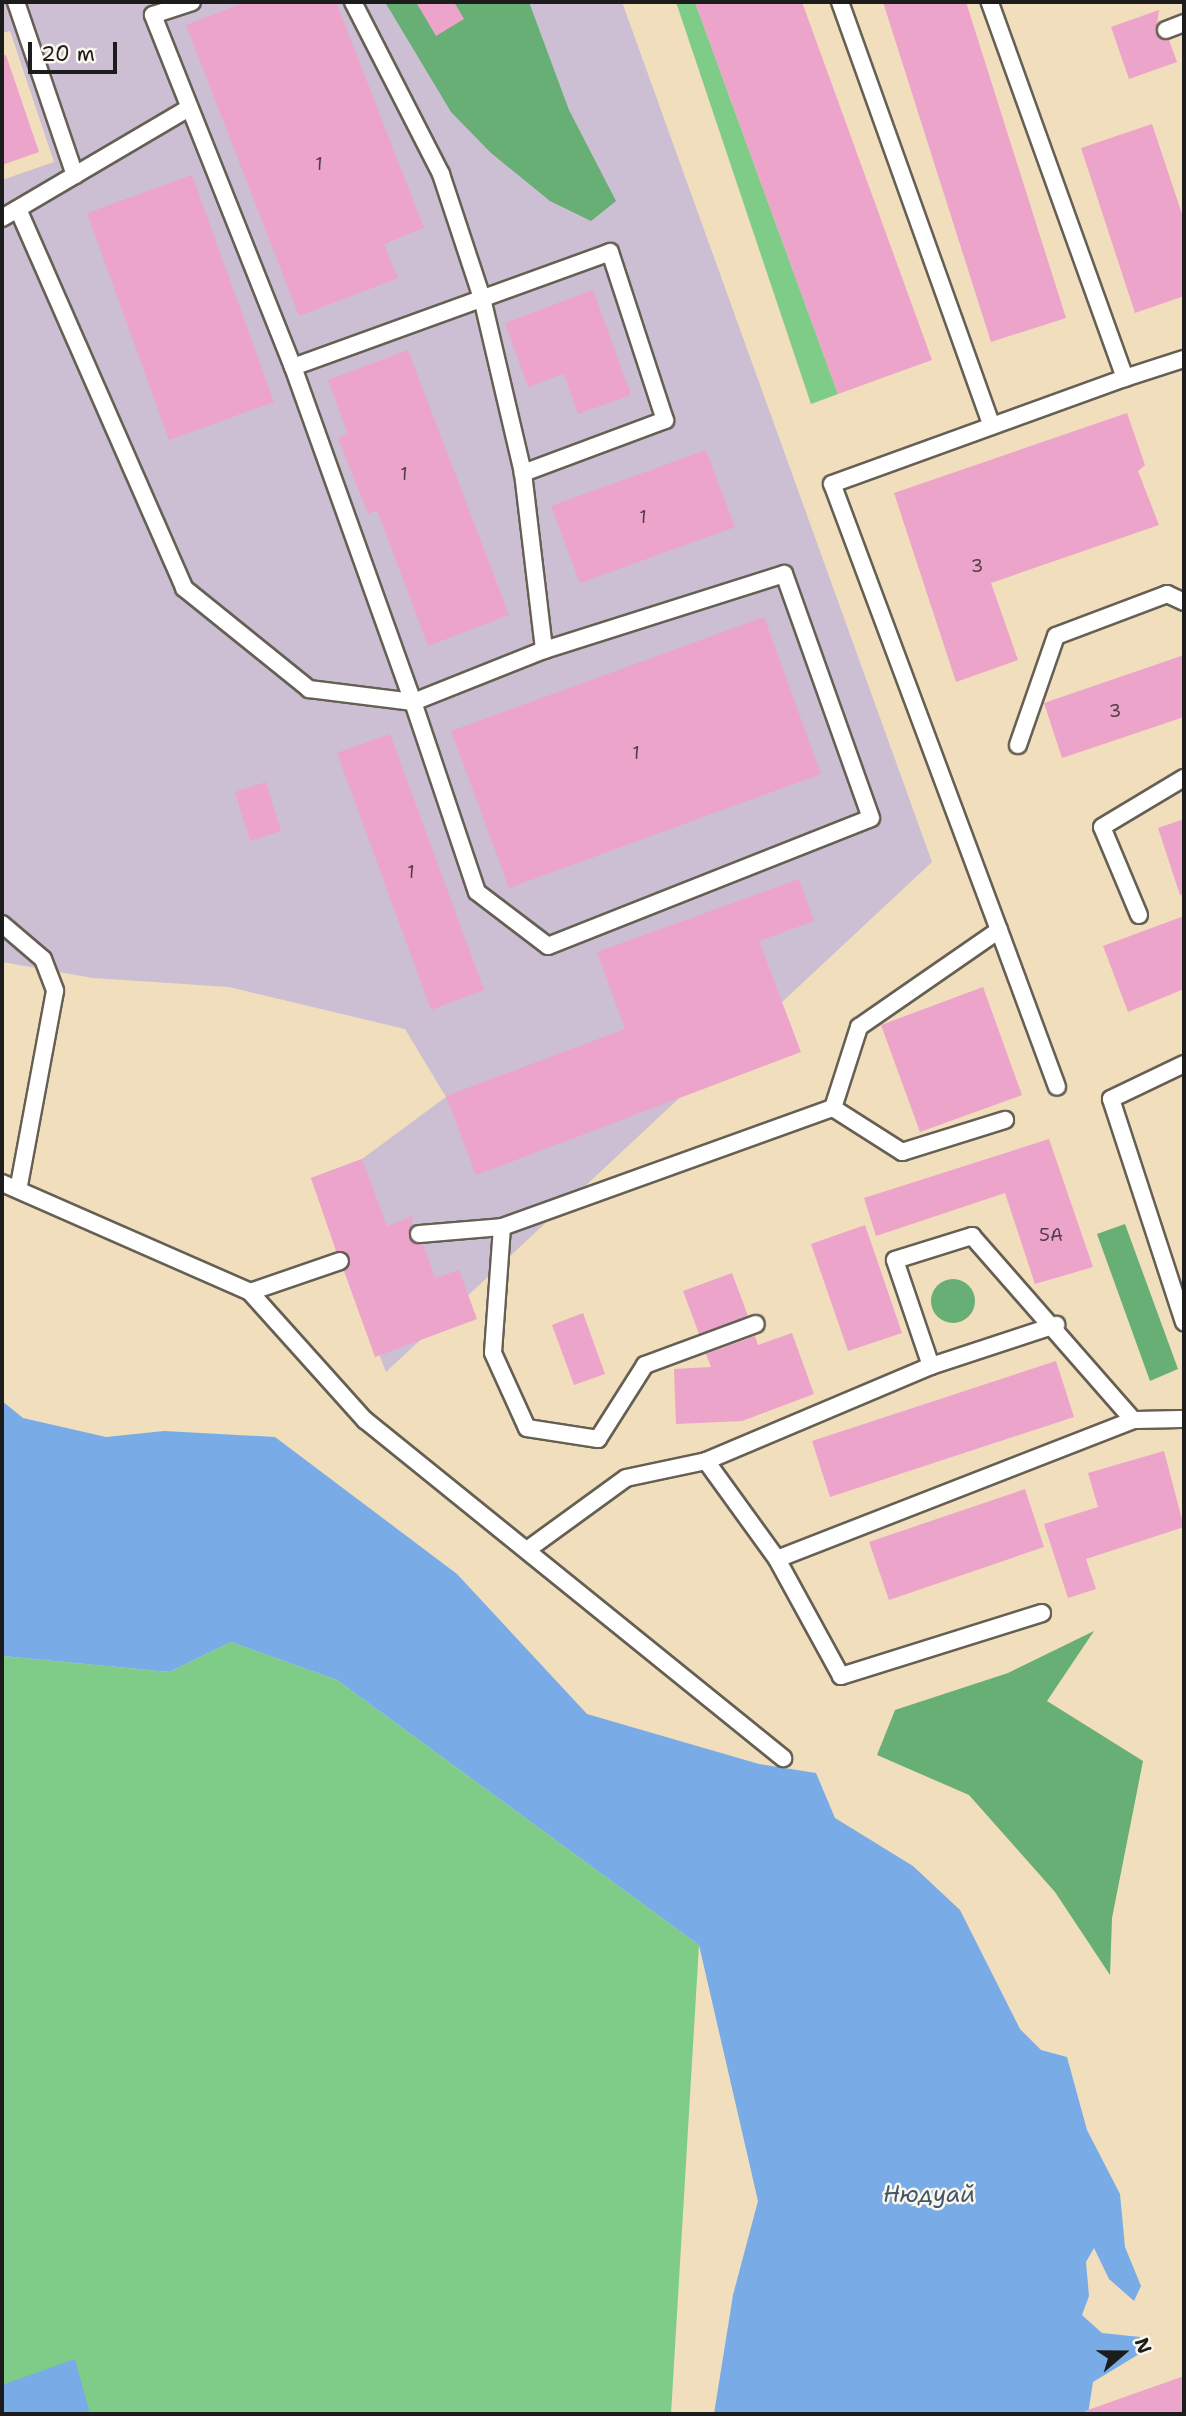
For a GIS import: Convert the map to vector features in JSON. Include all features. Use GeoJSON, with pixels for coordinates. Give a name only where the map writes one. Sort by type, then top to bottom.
{"type":"FeatureCollection","features":[{"type":"Feature","properties":{"kind":"lane"},"geometry":{"type":"LineString","coordinates":[[16,2],[75,175]]}},
{"type":"Feature","properties":{"kind":"lane"},"geometry":{"type":"LineString","coordinates":[[18,209],[184,588],[309,689],[412,702],[544,650],[784,574],[872,818],[548,946],[477,892],[412,702],[293,367],[150,9],[192,2]]}},
{"type":"Feature","properties":{"kind":"lane"},"geometry":{"type":"LineString","coordinates":[[354,2],[441,174],[482,298],[523,473],[544,650]]}},
{"type":"Feature","properties":{"kind":"lane"},"geometry":{"type":"LineString","coordinates":[[840,2],[992,426]]}},
{"type":"Feature","properties":{"kind":"lane"},"geometry":{"type":"LineString","coordinates":[[990,2],[1125,378]]}},
{"type":"Feature","properties":{"kind":"lane"},"geometry":{"type":"LineString","coordinates":[[1166,30],[1184,23]]}},
{"type":"Feature","properties":{"kind":"lane"},"geometry":{"type":"LineString","coordinates":[[2,218],[189,108]]}},
{"type":"Feature","properties":{"kind":"lane"},"geometry":{"type":"LineString","coordinates":[[293,367],[610,252],[665,420],[523,473]]}},
{"type":"Feature","properties":{"kind":"lane"},"geometry":{"type":"LineString","coordinates":[[1056,1087],[832,484],[1184,359]]}},
{"type":"Feature","properties":{"kind":"lane"},"geometry":{"type":"LineString","coordinates":[[1018,746],[1056,636],[1167,594],[1184,603]]}},
{"type":"Feature","properties":{"kind":"lane"},"geometry":{"type":"LineString","coordinates":[[1139,915],[1101,827],[1184,778]]}},
{"type":"Feature","properties":{"kind":"lane"},"geometry":{"type":"LineString","coordinates":[[2,924],[43,959],[55,991],[18,1190]]}},
{"type":"Feature","properties":{"kind":"lane"},"geometry":{"type":"LineString","coordinates":[[833,1108],[859,1027],[999,930]]}},
{"type":"Feature","properties":{"kind":"lane"},"geometry":{"type":"LineString","coordinates":[[1184,1064],[1111,1099],[1184,1322]]}},
{"type":"Feature","properties":{"kind":"lane"},"geometry":{"type":"LineString","coordinates":[[833,1108],[902,1152],[1004,1120]]}},
{"type":"Feature","properties":{"kind":"lane"},"geometry":{"type":"LineString","coordinates":[[419,1234],[502,1227],[833,1108]]}},
{"type":"Feature","properties":{"kind":"lane"},"geometry":{"type":"LineString","coordinates":[[2,1183],[250,1292],[365,1420],[783,1758]]}},
{"type":"Feature","properties":{"kind":"lane"},"geometry":{"type":"LineString","coordinates":[[502,1227],[493,1353],[527,1428],[598,1439],[645,1365],[755,1324]]}},
{"type":"Feature","properties":{"kind":"lane"},"geometry":{"type":"LineString","coordinates":[[931,1366],[895,1260],[972,1236],[1056,1325],[1133,1420]]}},
{"type":"Feature","properties":{"kind":"lane"},"geometry":{"type":"LineString","coordinates":[[250,1292],[340,1261]]}},
{"type":"Feature","properties":{"kind":"lane"},"geometry":{"type":"LineString","coordinates":[[527,1550],[626,1478],[706,1461],[931,1366],[1056,1325]]}},
{"type":"Feature","properties":{"kind":"lane"},"geometry":{"type":"LineString","coordinates":[[777,1559],[1133,1420],[1184,1419]]}},
{"type":"Feature","properties":{"kind":"lane"},"geometry":{"type":"LineString","coordinates":[[706,1461],[777,1559],[841,1676],[1042,1613]]}},
{"type":"Feature","properties":{"kind":"shaded area"},"geometry":{"type":"Polygon","coordinates":[[[2,2],[622,2],[932,862],[386,1372],[311,1178],[362,1159],[446,1097],[405,1029],[229,987],[93,978],[2,962],[2,180],[54,162],[10,31],[2,33],[2,2]]]}},
{"type":"Feature","properties":{"kind":"green space"},"geometry":{"type":"Polygon","coordinates":[[[385,2],[529,2],[569,110],[616,201],[591,221],[550,201],[491,153],[451,112],[385,2]]]}},
{"type":"Feature","properties":{"kind":"green space"},"geometry":{"type":"Polygon","coordinates":[[[676,2],[695,2],[838,394],[811,404],[676,2]]]}},
{"type":"Feature","properties":{"kind":"green space"},"geometry":{"type":"Polygon","coordinates":[[[1125,1224],[1178,1369],[1150,1381],[1097,1234],[1125,1224]]]}},
{"type":"Feature","properties":{"kind":"green space"},"geometry":{"type":"Polygon","coordinates":[[[953,1279],[968,1286],[975,1301],[968,1316],[953,1323],[938,1316],[931,1301],[938,1286],[953,1279]]]}},
{"type":"Feature","properties":{"kind":"green space"},"geometry":{"type":"Polygon","coordinates":[[[1094,1631],[1047,1701],[1143,1761],[1112,1918],[1110,1975],[1055,1892],[969,1795],[877,1755],[895,1710],[1008,1673],[1094,1631]]]}},
{"type":"Feature","properties":{"kind":"green space"},"geometry":{"type":"Polygon","coordinates":[[[231,1642],[337,1680],[699,1945],[671,2414],[2,2414],[2,1656],[169,1672],[231,1642]]]}},
{"type":"Feature","properties":{"kind":"water","name":"Нюдуай"},"geometry":{"type":"Polygon","coordinates":[[[2,1401],[23,1418],[106,1437],[164,1431],[275,1437],[457,1574],[587,1714],[759,1764],[816,1773],[835,1818],[913,1866],[960,1910],[1020,2029],[1041,2050],[1067,2057],[1087,2130],[1120,2194],[1125,2247],[1141,2286],[1134,2301],[1109,2279],[1094,2248],[1086,2262],[1089,2296],[1082,2315],[1102,2333],[1140,2337],[1144,2351],[1093,2382],[1088,2414],[714,2414],[733,2295],[758,2201],[699,1945],[337,1680],[231,1642],[169,1672],[2,1656],[2,1401]]]}},
{"type":"Feature","properties":{"kind":"water"},"geometry":{"type":"Polygon","coordinates":[[[75,2359],[90,2414],[2,2414],[2,2385],[75,2359]]]}},
{"type":"Feature","properties":{"kind":"building"},"geometry":{"type":"Polygon","coordinates":[[[246,2],[336,2],[424,228],[384,244],[398,278],[299,316],[186,25],[246,2]]]}},
{"type":"Feature","properties":{"kind":"building"},"geometry":{"type":"Polygon","coordinates":[[[416,2],[454,2],[464,19],[436,36],[416,2]]]}},
{"type":"Feature","properties":{"kind":"building"},"geometry":{"type":"Polygon","coordinates":[[[695,2],[802,2],[932,360],[838,394],[695,2]]]}},
{"type":"Feature","properties":{"kind":"building"},"geometry":{"type":"Polygon","coordinates":[[[883,2],[966,2],[1066,318],[991,342],[883,2]]]}},
{"type":"Feature","properties":{"kind":"building"},"geometry":{"type":"Polygon","coordinates":[[[1159,10],[1156,33],[1169,40],[1177,62],[1129,79],[1111,27],[1159,10]]]}},
{"type":"Feature","properties":{"kind":"building"},"geometry":{"type":"Polygon","coordinates":[[[6,55],[39,152],[2,165],[2,56],[6,55]]]}},
{"type":"Feature","properties":{"kind":"building"},"geometry":{"type":"Polygon","coordinates":[[[1152,124],[1184,220],[1184,296],[1135,313],[1081,148],[1152,124]]]}},
{"type":"Feature","properties":{"kind":"building"},"geometry":{"type":"Polygon","coordinates":[[[192,175],[274,402],[169,440],[87,213],[192,175]]]}},
{"type":"Feature","properties":{"kind":"building"},"geometry":{"type":"Polygon","coordinates":[[[593,290],[631,395],[578,414],[564,374],[528,387],[505,323],[593,290]]]}},
{"type":"Feature","properties":{"kind":"building"},"geometry":{"type":"Polygon","coordinates":[[[408,350],[509,615],[428,646],[377,510],[368,514],[338,438],[348,434],[328,380],[408,350]]]}},
{"type":"Feature","properties":{"kind":"building"},"geometry":{"type":"Polygon","coordinates":[[[1127,413],[1145,465],[1138,471],[1159,525],[991,583],[1018,660],[956,682],[894,493],[1127,413]]]}},
{"type":"Feature","properties":{"kind":"building"},"geometry":{"type":"Polygon","coordinates":[[[706,450],[735,527],[580,583],[551,506],[706,450]]]}},
{"type":"Feature","properties":{"kind":"building"},"geometry":{"type":"Polygon","coordinates":[[[764,617],[821,774],[509,888],[451,731],[764,617]]]}},
{"type":"Feature","properties":{"kind":"building"},"geometry":{"type":"Polygon","coordinates":[[[1184,655],[1184,717],[1062,758],[1044,703],[1184,655]]]}},
{"type":"Feature","properties":{"kind":"building"},"geometry":{"type":"Polygon","coordinates":[[[390,734],[484,990],[431,1010],[337,753],[390,734]]]}},
{"type":"Feature","properties":{"kind":"building"},"geometry":{"type":"Polygon","coordinates":[[[266,782],[281,831],[250,841],[235,792],[266,782]]]}},
{"type":"Feature","properties":{"kind":"building"},"geometry":{"type":"Polygon","coordinates":[[[1184,819],[1184,894],[1180,895],[1158,828],[1184,819]]]}},
{"type":"Feature","properties":{"kind":"building"},"geometry":{"type":"Polygon","coordinates":[[[799,879],[814,921],[759,941],[801,1052],[476,1175],[446,1096],[625,1029],[597,952],[799,879]]]}},
{"type":"Feature","properties":{"kind":"building"},"geometry":{"type":"Polygon","coordinates":[[[1184,916],[1184,989],[1128,1012],[1103,946],[1184,916]]]}},
{"type":"Feature","properties":{"kind":"building"},"geometry":{"type":"Polygon","coordinates":[[[983,987],[1022,1095],[920,1132],[881,1025],[983,987]]]}},
{"type":"Feature","properties":{"kind":"building"},"geometry":{"type":"Polygon","coordinates":[[[1049,1139],[1093,1267],[1035,1284],[1005,1193],[876,1236],[864,1198],[1049,1139]]]}},
{"type":"Feature","properties":{"kind":"building"},"geometry":{"type":"Polygon","coordinates":[[[362,1159],[387,1226],[413,1216],[410,1239],[423,1244],[435,1278],[459,1270],[477,1319],[375,1357],[344,1271],[350,1257],[336,1251],[311,1178],[362,1159]]]}},
{"type":"Feature","properties":{"kind":"building"},"geometry":{"type":"Polygon","coordinates":[[[865,1225],[902,1333],[848,1351],[811,1244],[865,1225]]]}},
{"type":"Feature","properties":{"kind":"building"},"geometry":{"type":"Polygon","coordinates":[[[732,1273],[748,1316],[699,1334],[683,1291],[732,1273]]]}},
{"type":"Feature","properties":{"kind":"building"},"geometry":{"type":"Polygon","coordinates":[[[583,1313],[605,1374],[574,1385],[552,1325],[583,1313]]]}},
{"type":"Feature","properties":{"kind":"building"},"geometry":{"type":"Polygon","coordinates":[[[792,1333],[814,1394],[742,1421],[676,1424],[674,1369],[711,1367],[706,1354],[755,1336],[758,1345],[792,1333]]]}},
{"type":"Feature","properties":{"kind":"building"},"geometry":{"type":"Polygon","coordinates":[[[1056,1361],[1074,1417],[830,1497],[812,1441],[1056,1361]]]}},
{"type":"Feature","properties":{"kind":"building"},"geometry":{"type":"Polygon","coordinates":[[[1164,1451],[1184,1527],[1086,1559],[1096,1589],[1068,1598],[1044,1524],[1098,1507],[1088,1473],[1164,1451]]]}},
{"type":"Feature","properties":{"kind":"building"},"geometry":{"type":"Polygon","coordinates":[[[1025,1489],[1044,1547],[889,1600],[869,1542],[1025,1489]]]}},
{"type":"Feature","properties":{"kind":"building"},"geometry":{"type":"Polygon","coordinates":[[[1184,2376],[1184,2414],[1086,2414],[1085,2411],[1184,2376]]]}}]}
